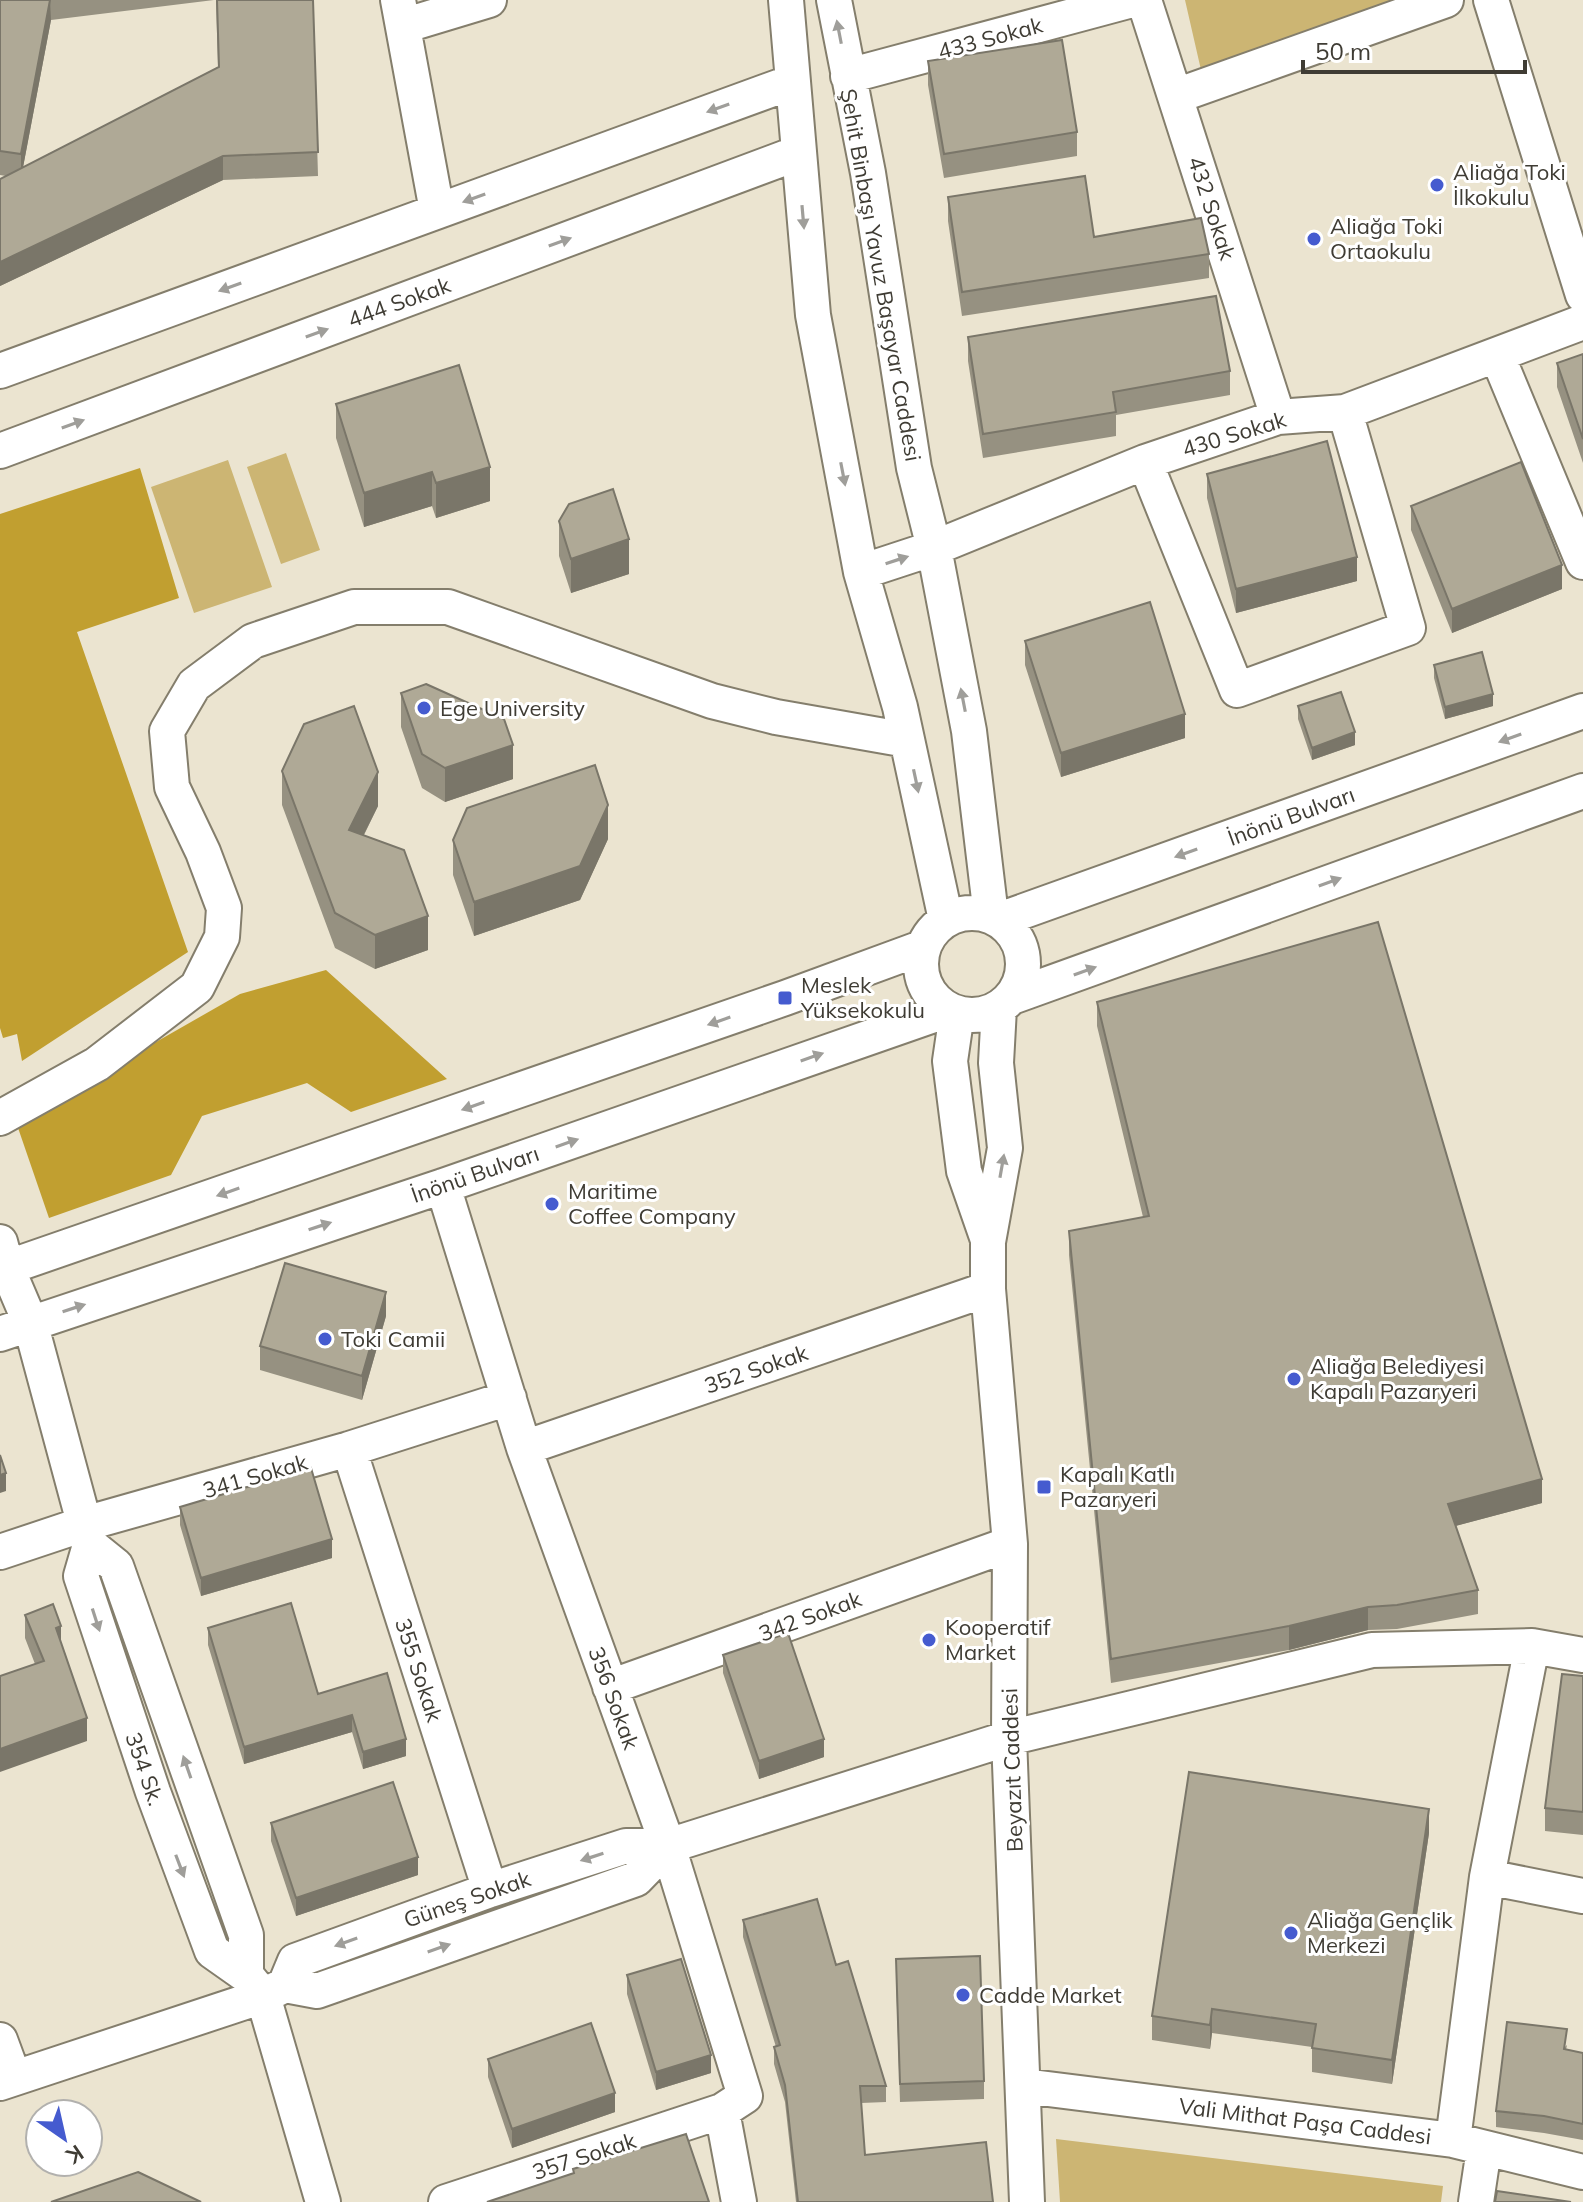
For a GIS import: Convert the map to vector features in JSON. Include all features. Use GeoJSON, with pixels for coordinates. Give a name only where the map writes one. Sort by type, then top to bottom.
{"type":"FeatureCollection","features":[{"type":"Feature","properties":{"kind":"street"},"geometry":{"type":"LineString","coordinates":[[437,211],[401,13],[489,0]]}},
{"type":"Feature","properties":{"kind":"street"},"geometry":{"type":"LineString","coordinates":[[786,0],[813,315],[861,572],[900,707],[946,920]]}},
{"type":"Feature","properties":{"kind":"street","name":"Şehit Binbaşı Yavuz Başayar Caddesi"},"geometry":{"type":"LineString","coordinates":[[834,0],[868,173],[914,468],[934,548],[969,731],[995,918]]}},
{"type":"Feature","properties":{"kind":"street","name":"433 Sokak"},"geometry":{"type":"LineString","coordinates":[[848,76],[1132,0]]}},
{"type":"Feature","properties":{"kind":"street","name":"432 Sokak"},"geometry":{"type":"LineString","coordinates":[[1144,0],[1278,417]]}},
{"type":"Feature","properties":{"kind":"street"},"geometry":{"type":"LineString","coordinates":[[1176,96],[1446,0]]}},
{"type":"Feature","properties":{"kind":"street"},"geometry":{"type":"LineString","coordinates":[[1491,0],[1583,295]]}},
{"type":"Feature","properties":{"kind":"street"},"geometry":{"type":"LineString","coordinates":[[0,371],[792,82]]}},
{"type":"Feature","properties":{"kind":"street","name":"444 Sokak"},"geometry":{"type":"LineString","coordinates":[[0,451],[798,153]]}},
{"type":"Feature","properties":{"kind":"street","name":"430 Sokak"},"geometry":{"type":"LineString","coordinates":[[934,548],[1145,462],[1278,417],[1345,412],[1583,322]]}},
{"type":"Feature","properties":{"kind":"street"},"geometry":{"type":"LineString","coordinates":[[1497,355],[1583,562]]}},
{"type":"Feature","properties":{"kind":"street"},"geometry":{"type":"LineString","coordinates":[[1145,462],[1237,690],[1408,628],[1345,412]]}},
{"type":"Feature","properties":{"kind":"street"},"geometry":{"type":"LineString","coordinates":[[861,572],[934,548]]}},
{"type":"Feature","properties":{"kind":"street"},"geometry":{"type":"LineString","coordinates":[[0,1118],[97,1064],[197,987],[222,937],[224,908],[203,852],[172,787],[167,731],[194,685],[253,641],[354,607],[448,607],[712,701],[776,717],[907,740]]}},
{"type":"Feature","properties":{"kind":"street","name":"İnönü Bulvarı"},"geometry":{"type":"LineString","coordinates":[[995,918],[1583,711]]}},
{"type":"Feature","properties":{"kind":"street"},"geometry":{"type":"LineString","coordinates":[[1005,1003],[1023,970],[1019,941],[1011,929],[995,918],[976,913],[960,914],[946,920],[933,931],[924,947],[921,961],[927,990],[952,1012],[985,1014],[1005,1003],[1583,791]]}},
{"type":"Feature","properties":{"kind":"street"},"geometry":{"type":"LineString","coordinates":[[2,1260],[785,998],[924,947]]}},
{"type":"Feature","properties":{"kind":"street","name":"Beyazıt Caddesi"},"geometry":{"type":"LineString","coordinates":[[1005,1003],[996,1063],[1005,1148],[988,1242],[988,1289],[1010,1544],[1009,1738],[1027,2202]]}},
{"type":"Feature","properties":{"kind":"street","name":"İnönü Bulvarı"},"geometry":{"type":"LineString","coordinates":[[15,1328],[952,1012]]}},
{"type":"Feature","properties":{"kind":"street","name":"Beyazıt Caddesi"},"geometry":{"type":"LineString","coordinates":[[952,1012],[950,1061],[964,1171],[988,1242]]}},
{"type":"Feature","properties":{"kind":"street","name":"356 Sokak"},"geometry":{"type":"LineString","coordinates":[[443,1186],[524,1448],[668,1846],[745,2096],[722,2111]]}},
{"type":"Feature","properties":{"kind":"street","name":"354 Sk."},"geometry":{"type":"LineString","coordinates":[[2,1260],[15,1328],[87,1534],[81,1576],[153,1792],[212,1951],[265,1985]]}},
{"type":"Feature","properties":{"kind":"street","name":"352 Sokak"},"geometry":{"type":"LineString","coordinates":[[524,1448],[988,1289]]}},
{"type":"Feature","properties":{"kind":"street","name":"341 Sokak"},"geometry":{"type":"LineString","coordinates":[[0,1552],[87,1534],[509,1398]]}},
{"type":"Feature","properties":{"kind":"street","name":"355 Sokak"},"geometry":{"type":"LineString","coordinates":[[349,1449],[490,1890]]}},
{"type":"Feature","properties":{"kind":"street","name":"342 Sokak"},"geometry":{"type":"LineString","coordinates":[[610,1687],[1010,1544]]}},
{"type":"Feature","properties":{"kind":"street"},"geometry":{"type":"LineString","coordinates":[[1476,2202],[1468,2145],[1487,1877],[1532,1646]]}},
{"type":"Feature","properties":{"kind":"street","name":"Güneş Sokak"},"geometry":{"type":"LineString","coordinates":[[7,2081],[265,1985],[295,1961],[490,1890],[626,1846],[668,1846],[1009,1738],[1372,1650],[1532,1646],[1583,1655]]}},
{"type":"Feature","properties":{"kind":"street","name":"Güneş Sokak"},"geometry":{"type":"LineString","coordinates":[[265,1985],[317,1991],[636,1879],[668,1846]]}},
{"type":"Feature","properties":{"kind":"street"},"geometry":{"type":"LineString","coordinates":[[1487,1877],[1583,1896]]}},
{"type":"Feature","properties":{"kind":"street"},"geometry":{"type":"LineString","coordinates":[[265,1985],[323,2202]]}},
{"type":"Feature","properties":{"kind":"street"},"geometry":{"type":"LineString","coordinates":[[0,2040],[7,2081]]}},
{"type":"Feature","properties":{"kind":"street","name":"Vali Mithat Paşa Caddesi"},"geometry":{"type":"LineString","coordinates":[[1024,2086],[1468,2145],[1583,2172]]}},
{"type":"Feature","properties":{"kind":"street"},"geometry":{"type":"LineString","coordinates":[[722,2111],[739,2202]]}},
{"type":"Feature","properties":{"kind":"street","name":"357 Sokak"},"geometry":{"type":"LineString","coordinates":[[446,2202],[722,2111]]}},
{"type":"Feature","properties":{"kind":"shaded area"},"geometry":{"type":"Polygon","coordinates":[[[1185,0],[1406,0],[1201,70],[1185,0]]]}},
{"type":"Feature","properties":{"kind":"shaded area"},"geometry":{"type":"Polygon","coordinates":[[[286,453],[320,550],[281,564],[247,467],[286,453]]]}},
{"type":"Feature","properties":{"kind":"shaded area"},"geometry":{"type":"Polygon","coordinates":[[[228,460],[272,587],[194,613],[151,487],[228,460]]]}},
{"type":"Feature","properties":{"kind":"shaded area"},"geometry":{"type":"Polygon","coordinates":[[[140,468],[179,598],[77,632],[188,952],[22,1061],[17,1034],[3,1038],[0,1028],[0,514],[140,468]]]}},
{"type":"Feature","properties":{"kind":"shaded area"},"geometry":{"type":"Polygon","coordinates":[[[326,970],[447,1079],[351,1112],[307,1083],[202,1116],[171,1175],[49,1218],[16,1122],[240,994],[326,970]]]}},
{"type":"Feature","properties":{"kind":"shaded area"},"geometry":{"type":"Polygon","coordinates":[[[1056,2139],[1443,2186],[1441,2202],[1060,2202],[1056,2139]]]}},
{"type":"Feature","properties":{"kind":"building"},"geometry":{"type":"Polygon","coordinates":[[[0,0],[50,0],[21,154],[0,151],[0,0]]]}},
{"type":"Feature","properties":{"kind":"building"},"geometry":{"type":"Polygon","coordinates":[[[217,0],[313,0],[318,152],[223,156],[0,262],[0,179],[219,67],[217,0]]]}},
{"type":"Feature","properties":{"kind":"building"},"geometry":{"type":"Polygon","coordinates":[[[1062,40],[1077,132],[944,154],[928,61],[1062,40]]]}},
{"type":"Feature","properties":{"kind":"building"},"geometry":{"type":"Polygon","coordinates":[[[1085,176],[1094,237],[1201,218],[1209,254],[962,292],[948,197],[1085,176]]]}},
{"type":"Feature","properties":{"kind":"building"},"geometry":{"type":"Polygon","coordinates":[[[1216,296],[1230,371],[1113,392],[1116,412],[983,434],[968,337],[1216,296]]]}},
{"type":"Feature","properties":{"kind":"building"},"geometry":{"type":"Polygon","coordinates":[[[1583,354],[1583,439],[1557,363],[1583,354]]]}},
{"type":"Feature","properties":{"kind":"building"},"geometry":{"type":"Polygon","coordinates":[[[459,365],[490,467],[436,483],[432,472],[364,493],[336,404],[459,365]]]}},
{"type":"Feature","properties":{"kind":"building"},"geometry":{"type":"Polygon","coordinates":[[[1327,441],[1357,557],[1236,589],[1207,474],[1327,441]]]}},
{"type":"Feature","properties":{"kind":"building"},"geometry":{"type":"Polygon","coordinates":[[[1521,462],[1562,565],[1452,609],[1411,506],[1521,462]]]}},
{"type":"Feature","properties":{"kind":"building"},"geometry":{"type":"Polygon","coordinates":[[[613,489],[629,539],[571,559],[559,521],[569,504],[613,489]]]}},
{"type":"Feature","properties":{"kind":"building"},"geometry":{"type":"Polygon","coordinates":[[[1150,602],[1185,714],[1061,753],[1025,641],[1150,602]]]}},
{"type":"Feature","properties":{"kind":"building"},"geometry":{"type":"Polygon","coordinates":[[[1482,652],[1493,694],[1445,707],[1434,665],[1482,652]]]}},
{"type":"Feature","properties":{"kind":"building"},"geometry":{"type":"Polygon","coordinates":[[[426,684],[504,719],[513,745],[445,768],[422,754],[401,693],[426,684]]]}},
{"type":"Feature","properties":{"kind":"building"},"geometry":{"type":"Polygon","coordinates":[[[1341,692],[1355,732],[1312,748],[1298,706],[1341,692]]]}},
{"type":"Feature","properties":{"kind":"building"},"geometry":{"type":"Polygon","coordinates":[[[354,706],[378,772],[349,830],[404,850],[428,916],[375,935],[335,913],[282,771],[304,724],[354,706]]]}},
{"type":"Feature","properties":{"kind":"building"},"geometry":{"type":"Polygon","coordinates":[[[595,765],[608,805],[580,866],[474,902],[453,840],[467,808],[595,765]]]}},
{"type":"Feature","properties":{"kind":"building","name":"Aliağa Belediyesi Kapalı Pazaryeri"},"geometry":{"type":"Polygon","coordinates":[[[1378,922],[1542,1479],[1448,1504],[1478,1590],[1397,1605],[1368,1607],[1289,1626],[1111,1659],[1069,1231],[1149,1216],[1097,1002],[1378,922]]]}},
{"type":"Feature","properties":{"kind":"building","name":"Toki Camii"},"geometry":{"type":"Polygon","coordinates":[[[285,1263],[386,1292],[362,1376],[260,1346],[285,1263]]]}},
{"type":"Feature","properties":{"kind":"building"},"geometry":{"type":"Polygon","coordinates":[[[0,1455],[6,1473],[0,1475],[0,1455]]]}},
{"type":"Feature","properties":{"kind":"building"},"geometry":{"type":"Polygon","coordinates":[[[311,1468],[332,1539],[201,1578],[180,1507],[311,1468]]]}},
{"type":"Feature","properties":{"kind":"building"},"geometry":{"type":"Polygon","coordinates":[[[291,1603],[318,1694],[387,1673],[406,1739],[363,1752],[352,1715],[244,1747],[208,1628],[291,1603]]]}},
{"type":"Feature","properties":{"kind":"building"},"geometry":{"type":"Polygon","coordinates":[[[53,1604],[61,1626],[56,1628],[87,1718],[0,1749],[0,1676],[44,1661],[25,1615],[53,1604]]]}},
{"type":"Feature","properties":{"kind":"building"},"geometry":{"type":"Polygon","coordinates":[[[788,1633],[824,1739],[759,1761],[723,1655],[788,1633]]]}},
{"type":"Feature","properties":{"kind":"building"},"geometry":{"type":"Polygon","coordinates":[[[1562,1674],[1583,1676],[1583,1812],[1545,1808],[1562,1674]]]}},
{"type":"Feature","properties":{"kind":"building","name":"Aliağa Gençlik Merkezi"},"geometry":{"type":"Polygon","coordinates":[[[1189,1772],[1429,1809],[1392,2060],[1312,2048],[1316,2024],[1212,2009],[1210,2025],[1152,2016],[1189,1772]]]}},
{"type":"Feature","properties":{"kind":"building"},"geometry":{"type":"Polygon","coordinates":[[[393,1782],[418,1857],[296,1898],[271,1823],[393,1782]]]}},
{"type":"Feature","properties":{"kind":"building"},"geometry":{"type":"Polygon","coordinates":[[[817,1899],[836,1965],[848,1961],[886,2086],[860,2086],[865,2155],[986,2142],[993,2202],[798,2202],[785,2085],[774,2047],[780,2045],[743,1920],[817,1899]]]}},
{"type":"Feature","properties":{"kind":"building"},"geometry":{"type":"Polygon","coordinates":[[[980,1956],[984,2081],[900,2084],[896,1959],[980,1956]]]}},
{"type":"Feature","properties":{"kind":"building"},"geometry":{"type":"Polygon","coordinates":[[[681,1959],[711,2055],[656,2072],[627,1975],[681,1959]]]}},
{"type":"Feature","properties":{"kind":"building"},"geometry":{"type":"Polygon","coordinates":[[[1507,2022],[1567,2029],[1564,2049],[1583,2053],[1583,2124],[1496,2111],[1507,2022]]]}},
{"type":"Feature","properties":{"kind":"building"},"geometry":{"type":"Polygon","coordinates":[[[591,2023],[615,2093],[512,2129],[488,2059],[591,2023]]]}},
{"type":"Feature","properties":{"kind":"building"},"geometry":{"type":"Polygon","coordinates":[[[686,2134],[709,2202],[487,2202],[574,2173],[573,2169],[686,2134]]]}},
{"type":"Feature","properties":{"kind":"building"},"geometry":{"type":"Polygon","coordinates":[[[138,2172],[201,2202],[51,2202],[138,2172]]]}},
{"type":"Feature","properties":{"kind":"building"},"geometry":{"type":"Polygon","coordinates":[[[1497,2191],[1571,2202],[1495,2202],[1497,2191]]]}},
{"type":"Feature","properties":{"kind":"place","name":"Aliağa Toki İlkokulu"},"geometry":{"type":"Point","coordinates":[1437,185]}},
{"type":"Feature","properties":{"kind":"place","name":"Aliağa Toki Ortaokulu"},"geometry":{"type":"Point","coordinates":[1314,239]}},
{"type":"Feature","properties":{"kind":"place","name":"Ege University"},"geometry":{"type":"Point","coordinates":[424,708]}},
{"type":"Feature","properties":{"kind":"place","name":"Meslek Yüksekokulu"},"geometry":{"type":"Point","coordinates":[785,998]}},
{"type":"Feature","properties":{"kind":"place","name":"Maritime Coffee Company"},"geometry":{"type":"Point","coordinates":[552,1204]}},
{"type":"Feature","properties":{"kind":"place","name":"Toki Camii"},"geometry":{"type":"Point","coordinates":[325,1339]}},
{"type":"Feature","properties":{"kind":"place","name":"Aliağa Belediyesi Kapalı Pazaryeri"},"geometry":{"type":"Point","coordinates":[1294,1379]}},
{"type":"Feature","properties":{"kind":"place","name":"Kapalı Katlı Pazaryeri"},"geometry":{"type":"Point","coordinates":[1044,1487]}},
{"type":"Feature","properties":{"kind":"place","name":"Kooperatif Market"},"geometry":{"type":"Point","coordinates":[929,1640]}},
{"type":"Feature","properties":{"kind":"place","name":"Aliağa Gençlik Merkezi"},"geometry":{"type":"Point","coordinates":[1291,1933]}},
{"type":"Feature","properties":{"kind":"place","name":"Cadde Market"},"geometry":{"type":"Point","coordinates":[963,1995]}}]}
